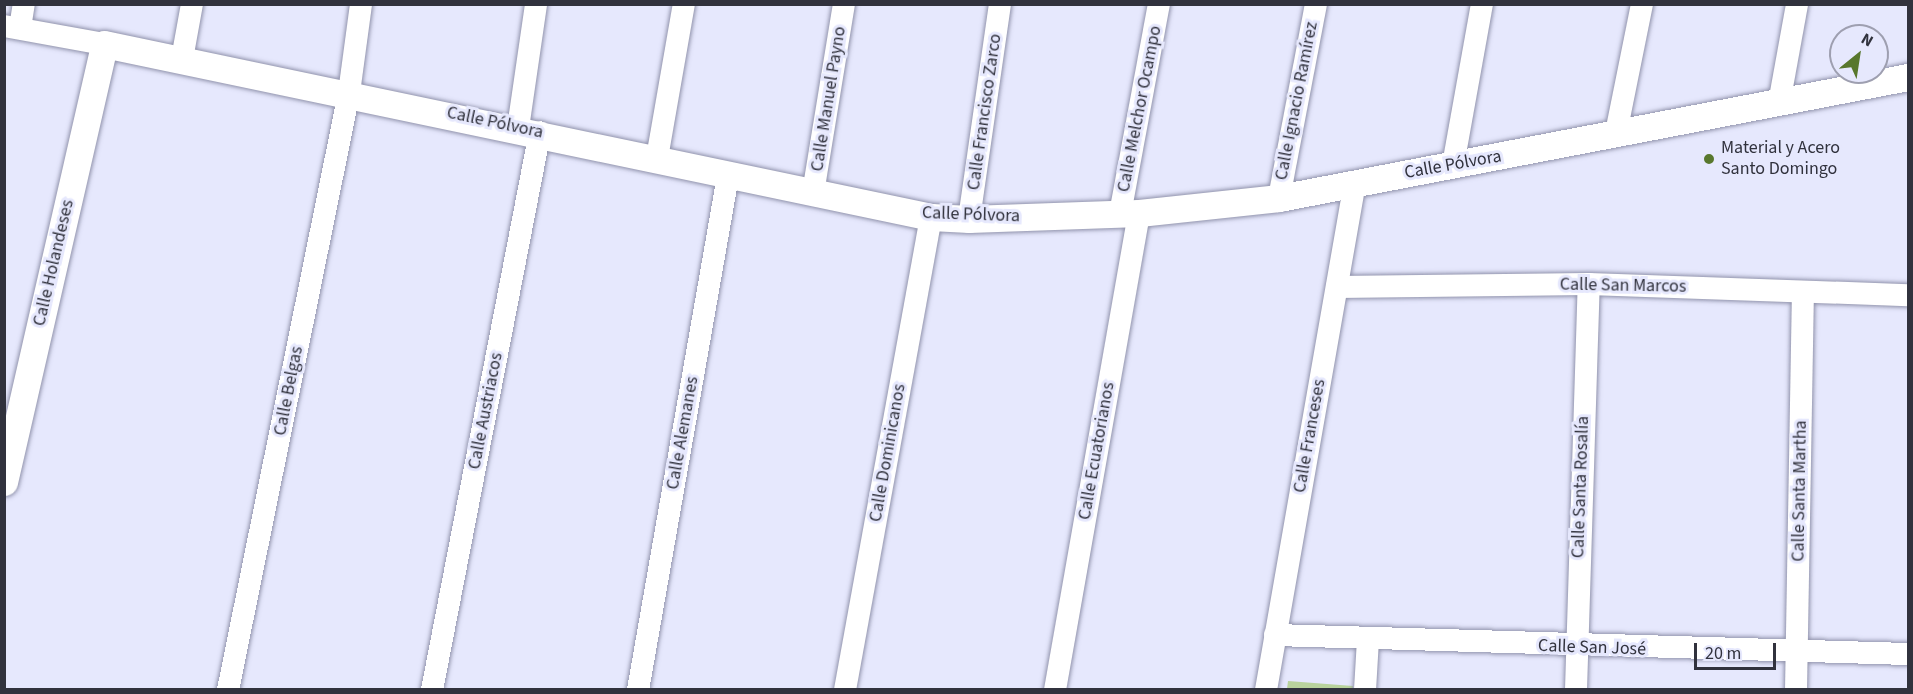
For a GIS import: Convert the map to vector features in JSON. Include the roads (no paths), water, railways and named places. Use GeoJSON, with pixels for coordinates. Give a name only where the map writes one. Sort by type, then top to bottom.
{"type":"FeatureCollection","features":[{"type":"Feature","properties":{"kind":"street"},"geometry":{"type":"LineString","coordinates":[[12,27],[24,4]]}},
{"type":"Feature","properties":{"kind":"street"},"geometry":{"type":"LineString","coordinates":[[182,59],[192,4]]}},
{"type":"Feature","properties":{"kind":"street","name":"Calle Belgas"},"geometry":{"type":"LineString","coordinates":[[228,690],[349,93],[361,4]]}},
{"type":"Feature","properties":{"kind":"street","name":"Calle Austriacos"},"geometry":{"type":"LineString","coordinates":[[432,690],[529,130],[536,4]]}},
{"type":"Feature","properties":{"kind":"street"},"geometry":{"type":"LineString","coordinates":[[657,158],[684,4]]}},
{"type":"Feature","properties":{"kind":"street","name":"Calle Manuel Payno"},"geometry":{"type":"LineString","coordinates":[[813,193],[844,4]]}},
{"type":"Feature","properties":{"kind":"street","name":"Calle Francisco Zarco"},"geometry":{"type":"LineString","coordinates":[[969,219],[1000,4]]}},
{"type":"Feature","properties":{"kind":"street","name":"Calle Melchor Ocampo"},"geometry":{"type":"LineString","coordinates":[[1129,214],[1159,4]]}},
{"type":"Feature","properties":{"kind":"street","name":"Calle Ignacio Ramírez"},"geometry":{"type":"LineString","coordinates":[[1279,198],[1316,4]]}},
{"type":"Feature","properties":{"kind":"street"},"geometry":{"type":"LineString","coordinates":[[1453,165],[1482,4]]}},
{"type":"Feature","properties":{"kind":"street"},"geometry":{"type":"LineString","coordinates":[[1616,133],[1642,4]]}},
{"type":"Feature","properties":{"kind":"street"},"geometry":{"type":"LineString","coordinates":[[1780,98],[1797,4]]}},
{"type":"Feature","properties":{"kind":"street","name":"Calle Pólvora"},"geometry":{"type":"LineString","coordinates":[[12,27],[182,59],[529,130],[728,176],[931,218],[1129,214],[1279,198],[1616,133],[1780,98],[1908,77]]}},
{"type":"Feature","properties":{"kind":"street","name":"Calle Holandeses"},"geometry":{"type":"LineString","coordinates":[[4,482],[104,44]]}},
{"type":"Feature","properties":{"kind":"street","name":"Calle Alemanes"},"geometry":{"type":"LineString","coordinates":[[638,690],[728,176]]}},
{"type":"Feature","properties":{"kind":"street","name":"Calle Franceses"},"geometry":{"type":"LineString","coordinates":[[1266,690],[1355,182]]}},
{"type":"Feature","properties":{"kind":"street","name":"Calle Ecuatorianos"},"geometry":{"type":"LineString","coordinates":[[1055,690],[1129,214]]}},
{"type":"Feature","properties":{"kind":"street","name":"Calle Dominicanos"},"geometry":{"type":"LineString","coordinates":[[845,690],[931,218]]}},
{"type":"Feature","properties":{"kind":"street","name":"Calle San Marcos"},"geometry":{"type":"LineString","coordinates":[[1337,287],[1589,284],[1908,295]]}},
{"type":"Feature","properties":{"kind":"street","name":"Calle Santa Rosalía"},"geometry":{"type":"LineString","coordinates":[[1576,690],[1575,648],[1589,284]]}},
{"type":"Feature","properties":{"kind":"street","name":"Calle Santa Martha"},"geometry":{"type":"LineString","coordinates":[[1796,690],[1803,292]]}},
{"type":"Feature","properties":{"kind":"street","name":"Calle San José"},"geometry":{"type":"LineString","coordinates":[[1275,635],[1575,648],[1908,654]]}},
{"type":"Feature","properties":{"kind":"street"},"geometry":{"type":"LineString","coordinates":[[1365,690],[1368,639]]}},
{"type":"Feature","properties":{"kind":"place","name":"Material y Acero Santo Domingo"},"geometry":{"type":"Point","coordinates":[1709,159]}}]}
